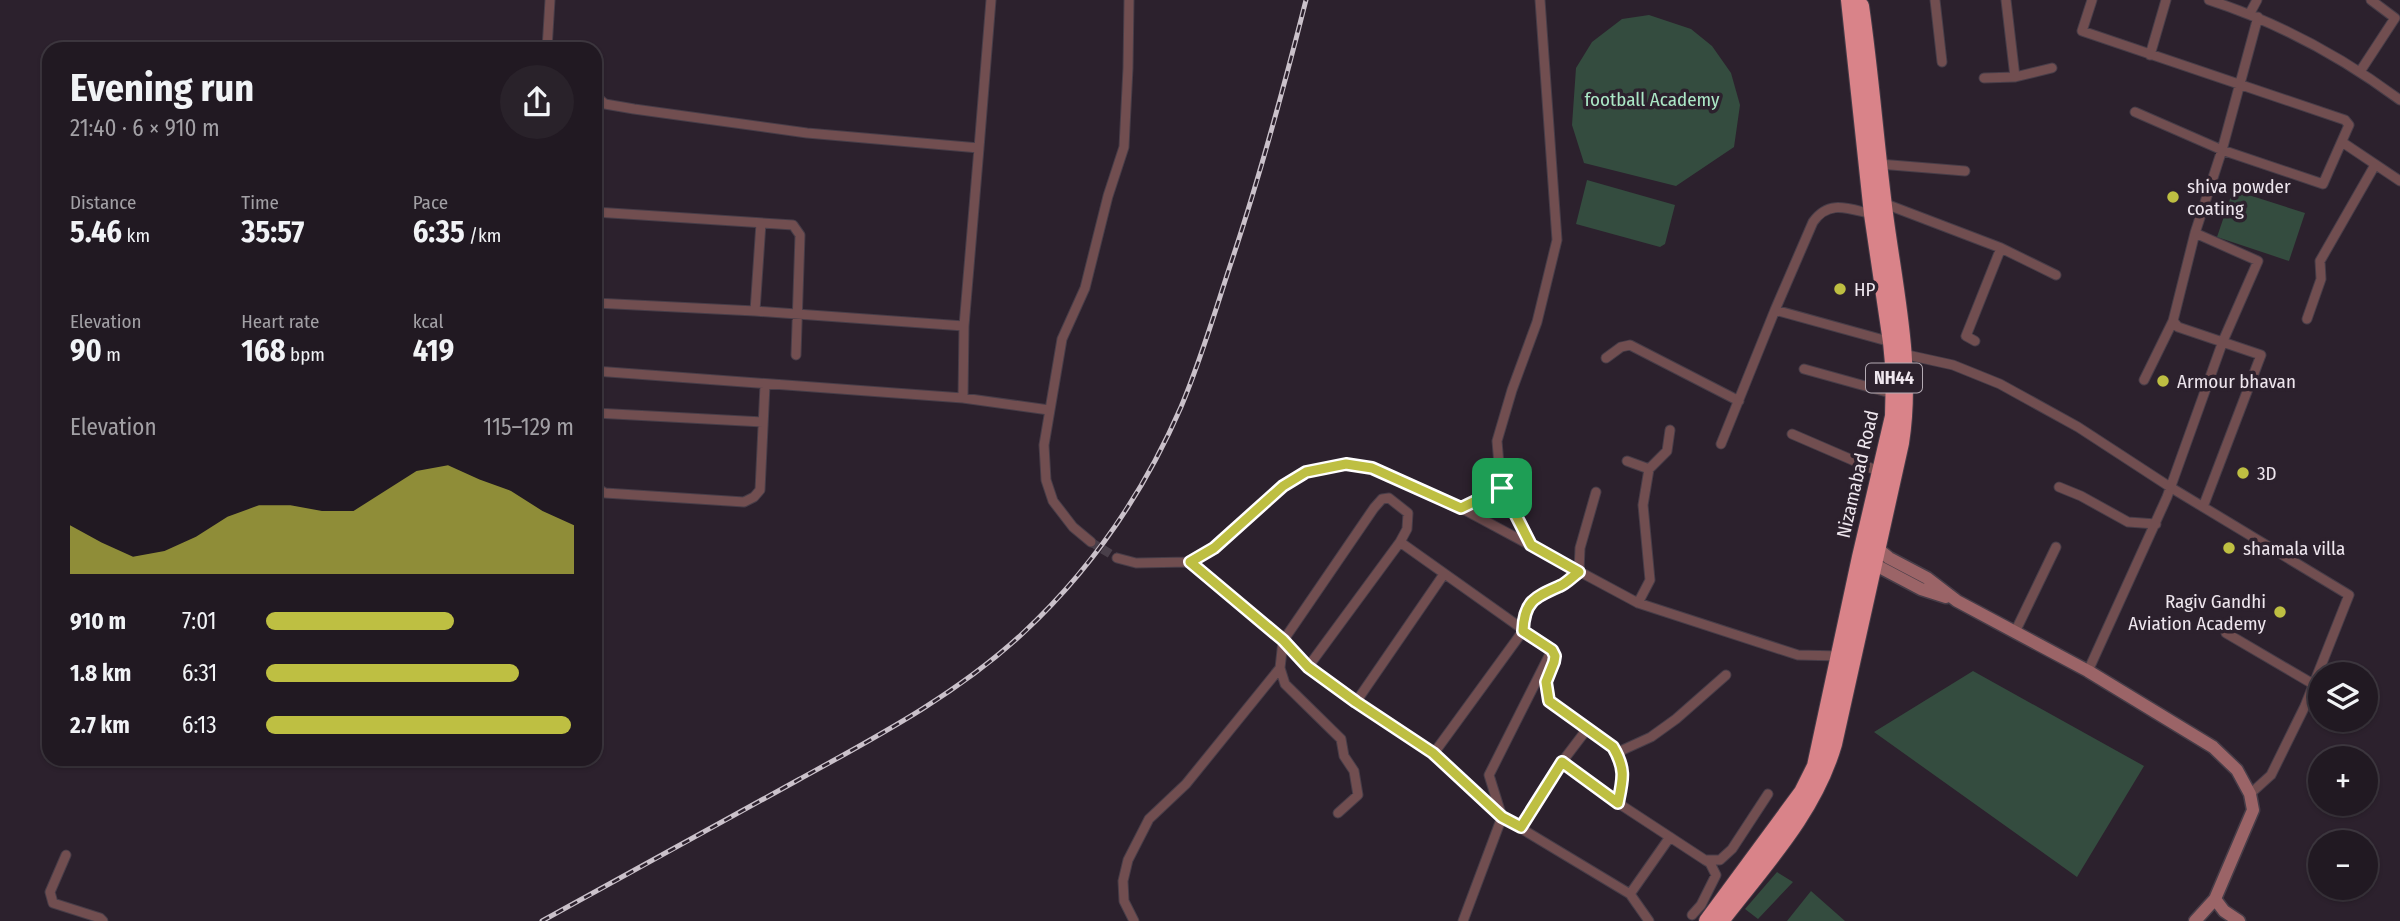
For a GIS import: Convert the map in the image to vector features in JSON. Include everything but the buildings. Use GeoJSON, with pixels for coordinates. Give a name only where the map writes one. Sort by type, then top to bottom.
{"type":"FeatureCollection","features":[{"type":"Feature","properties":{"kind":"highway","name":"Nizamabad Road"},"geometry":{"type":"LineString","coordinates":[[1700,918],[1802,792],[1811,775],[1840,656],[1870,557],[1905,417],[1905,362],[1878,209],[1849,0]]}},
{"type":"Feature","properties":{"kind":"highway","name":"Nizamabad Road"},"geometry":{"type":"LineString","coordinates":[[1721,921],[1807,809],[1827,770],[1870,557],[1865,535],[1894,416],[1891,342],[1878,209],[1879,164],[1860,0]]}},
{"type":"Feature","properties":{"kind":"main road"},"geometry":{"type":"LineString","coordinates":[[1870,557],[1927,578],[1957,601],[2088,671],[2213,747],[2230,761],[2250,794],[2253,810],[2212,904],[2195,921]]}},
{"type":"Feature","properties":{"kind":"main road"},"geometry":{"type":"LineString","coordinates":[[2212,904],[2231,921]]}},
{"type":"Feature","properties":{"kind":"main road"},"geometry":{"type":"LineString","coordinates":[[2212,904],[2239,921]]}},
{"type":"Feature","properties":{"kind":"street"},"geometry":{"type":"LineString","coordinates":[[547,42],[550,0]]}},
{"type":"Feature","properties":{"kind":"street"},"geometry":{"type":"LineString","coordinates":[[963,398],[964,326],[991,0]]}},
{"type":"Feature","properties":{"kind":"street"},"geometry":{"type":"LineString","coordinates":[[1091,541],[1073,527],[1052,500],[1046,480],[1044,445],[1062,339],[1085,288],[1108,196],[1124,147],[1129,0]]}},
{"type":"Feature","properties":{"kind":"street"},"geometry":{"type":"LineString","coordinates":[[1531,545],[1502,488],[1497,441],[1537,322],[1557,240],[1540,0]]}},
{"type":"Feature","properties":{"kind":"street"},"geometry":{"type":"LineString","coordinates":[[1935,0],[1942,62]]}},
{"type":"Feature","properties":{"kind":"street"},"geometry":{"type":"LineString","coordinates":[[2006,0],[2015,77]]}},
{"type":"Feature","properties":{"kind":"street"},"geometry":{"type":"LineString","coordinates":[[2092,0],[2082,31],[2345,120],[2349,125],[2323,184],[2222,150],[2135,112]]}},
{"type":"Feature","properties":{"kind":"street"},"geometry":{"type":"LineString","coordinates":[[2150,55],[2166,0]]}},
{"type":"Feature","properties":{"kind":"street"},"geometry":{"type":"LineString","coordinates":[[2209,0],[2254,15],[2361,70],[2400,100]]}},
{"type":"Feature","properties":{"kind":"street"},"geometry":{"type":"LineString","coordinates":[[2144,380],[2173,321],[2195,233],[2222,150],[2257,0]]}},
{"type":"Feature","properties":{"kind":"street"},"geometry":{"type":"LineString","coordinates":[[2361,70],[2395,18],[2371,0]]}},
{"type":"Feature","properties":{"kind":"street"},"geometry":{"type":"LineString","coordinates":[[1984,78],[2015,77],[2052,68]]}},
{"type":"Feature","properties":{"kind":"street"},"geometry":{"type":"LineString","coordinates":[[602,101],[606,104],[634,109],[807,133],[979,148]]}},
{"type":"Feature","properties":{"kind":"street"},"geometry":{"type":"LineString","coordinates":[[2342,142],[2400,181]]}},
{"type":"Feature","properties":{"kind":"street"},"geometry":{"type":"LineString","coordinates":[[1879,164],[1965,171]]}},
{"type":"Feature","properties":{"kind":"street"},"geometry":{"type":"LineString","coordinates":[[2307,319],[2321,279],[2320,261],[2375,165]]}},
{"type":"Feature","properties":{"kind":"street"},"geometry":{"type":"LineString","coordinates":[[1721,444],[1775,310],[1819,213],[1834,207],[1878,209],[2001,248],[2056,275]]}},
{"type":"Feature","properties":{"kind":"street"},"geometry":{"type":"LineString","coordinates":[[602,212],[793,225],[800,235],[796,355]]}},
{"type":"Feature","properties":{"kind":"street"},"geometry":{"type":"LineString","coordinates":[[755,311],[761,223]]}},
{"type":"Feature","properties":{"kind":"street"},"geometry":{"type":"LineString","coordinates":[[2088,671],[2155,524],[2223,341],[2258,261],[2195,233]]}},
{"type":"Feature","properties":{"kind":"street"},"geometry":{"type":"LineString","coordinates":[[1975,341],[1966,336],[2001,248]]}},
{"type":"Feature","properties":{"kind":"street"},"geometry":{"type":"LineString","coordinates":[[602,303],[964,326]]}},
{"type":"Feature","properties":{"kind":"street"},"geometry":{"type":"LineString","coordinates":[[1775,310],[1891,342]]}},
{"type":"Feature","properties":{"kind":"street"},"geometry":{"type":"LineString","coordinates":[[2173,321],[2178,327],[2261,355],[2203,506]]}},
{"type":"Feature","properties":{"kind":"street"},"geometry":{"type":"LineString","coordinates":[[1606,358],[1621,347],[1630,345],[1739,401]]}},
{"type":"Feature","properties":{"kind":"street"},"geometry":{"type":"LineString","coordinates":[[1903,354],[1954,365],[2000,384],[2078,427],[2170,487],[2349,595],[2322,662]]}},
{"type":"Feature","properties":{"kind":"street"},"geometry":{"type":"LineString","coordinates":[[1804,369],[1894,394]]}},
{"type":"Feature","properties":{"kind":"street"},"geometry":{"type":"LineString","coordinates":[[602,372],[963,398],[1049,410]]}},
{"type":"Feature","properties":{"kind":"street"},"geometry":{"type":"LineString","coordinates":[[602,492],[744,502],[760,490],[765,385]]}},
{"type":"Feature","properties":{"kind":"street"},"geometry":{"type":"LineString","coordinates":[[602,413],[763,422]]}},
{"type":"Feature","properties":{"kind":"street"},"geometry":{"type":"LineString","coordinates":[[1638,603],[1650,580],[1643,505],[1649,469],[1667,451],[1670,430]]}},
{"type":"Feature","properties":{"kind":"street"},"geometry":{"type":"LineString","coordinates":[[1792,434],[1880,472]]}},
{"type":"Feature","properties":{"kind":"street"},"geometry":{"type":"LineString","coordinates":[[1627,461],[1649,469]]}},
{"type":"Feature","properties":{"kind":"street"},"geometry":{"type":"LineString","coordinates":[[1116,558],[1136,563],[1190,562],[1214,548],[1283,486],[1306,472],[1346,464],[1372,468],[1461,508],[1638,603],[1798,655],[1840,656]]}},
{"type":"Feature","properties":{"kind":"street"},"geometry":{"type":"LineString","coordinates":[[2059,487],[2128,522],[2155,524]]}},
{"type":"Feature","properties":{"kind":"street"},"geometry":{"type":"LineString","coordinates":[[1461,508],[1502,488]]}},
{"type":"Feature","properties":{"kind":"street"},"geometry":{"type":"LineString","coordinates":[[1433,753],[1523,631],[1524,614],[1538,595],[1563,585],[1579,572],[1580,548],[1596,492]]}},
{"type":"Feature","properties":{"kind":"street"},"geometry":{"type":"LineString","coordinates":[[1308,667],[1407,529],[1408,513],[1385,497],[1374,508],[1283,640],[1280,668],[1285,684],[1341,739],[1344,756],[1354,771],[1358,795],[1338,813]]}},
{"type":"Feature","properties":{"kind":"street"},"geometry":{"type":"LineString","coordinates":[[1400,542],[1552,650],[1554,662],[1546,682],[1549,701],[1613,747],[1624,773],[1618,803]]}},
{"type":"Feature","properties":{"kind":"street"},"geometry":{"type":"LineString","coordinates":[[2015,632],[2056,547]]}},
{"type":"Feature","properties":{"kind":"street"},"geometry":{"type":"LineString","coordinates":[[1190,562],[1283,640],[1308,667],[1433,753],[1502,817],[1630,894],[1649,921]]}},
{"type":"Feature","properties":{"kind":"street"},"geometry":{"type":"LineString","coordinates":[[1356,702],[1444,574]]}},
{"type":"Feature","properties":{"kind":"street"},"geometry":{"type":"LineString","coordinates":[[2226,633],[2308,681]]}},
{"type":"Feature","properties":{"kind":"street"},"geometry":{"type":"LineString","coordinates":[[1463,921],[1502,817],[1489,775],[1552,650]]}},
{"type":"Feature","properties":{"kind":"street"},"geometry":{"type":"LineString","coordinates":[[1134,921],[1124,901],[1123,881],[1128,860],[1149,819],[1186,784],[1280,668]]}},
{"type":"Feature","properties":{"kind":"street"},"geometry":{"type":"LineString","coordinates":[[1616,753],[1651,737],[1726,675]]}},
{"type":"Feature","properties":{"kind":"street"},"geometry":{"type":"LineString","coordinates":[[2250,794],[2271,775],[2308,698]]}},
{"type":"Feature","properties":{"kind":"street"},"geometry":{"type":"LineString","coordinates":[[1521,827],[1562,762],[1587,729]]}},
{"type":"Feature","properties":{"kind":"street"},"geometry":{"type":"LineString","coordinates":[[1562,762],[1618,803],[1710,863],[1716,875],[1701,905],[1700,918]]}},
{"type":"Feature","properties":{"kind":"street"},"geometry":{"type":"LineString","coordinates":[[1705,860],[1720,860],[1732,849],[1769,794]]}},
{"type":"Feature","properties":{"kind":"street"},"geometry":{"type":"LineString","coordinates":[[1630,894],[1670,837]]}},
{"type":"Feature","properties":{"kind":"street"},"geometry":{"type":"LineString","coordinates":[[66,855],[50,892],[53,904],[103,921]]}},
{"type":"Feature","properties":{"kind":"green space","name":"football Academy"},"geometry":{"type":"Polygon","coordinates":[[[1649,15],[1691,29],[1712,46],[1731,73],[1740,105],[1734,147],[1676,186],[1584,163],[1572,125],[1576,68],[1592,42],[1622,19],[1649,15]]]}},
{"type":"Feature","properties":{"kind":"green space"},"geometry":{"type":"Polygon","coordinates":[[[1587,180],[1675,205],[1665,244],[1660,247],[1576,224],[1587,180]]]}},
{"type":"Feature","properties":{"kind":"green space"},"geometry":{"type":"Polygon","coordinates":[[[2233,190],[2305,213],[2289,261],[2217,237],[2233,190]]]}},
{"type":"Feature","properties":{"kind":"green space"},"geometry":{"type":"Polygon","coordinates":[[[1973,671],[2144,766],[2077,877],[1874,732],[1973,671]]]}},
{"type":"Feature","properties":{"kind":"green space"},"geometry":{"type":"Polygon","coordinates":[[[1777,872],[1793,882],[1758,919],[1745,909],[1777,872]]]}},
{"type":"Feature","properties":{"kind":"green space"},"geometry":{"type":"Polygon","coordinates":[[[1811,891],[1845,921],[1787,921],[1811,891]]]}},
{"type":"Feature","properties":{"kind":"tunnel"},"geometry":{"type":"LineString","coordinates":[[1091,542],[1117,558]]}},
{"type":"Feature","properties":{"kind":"railway"},"geometry":{"type":"LineString","coordinates":[[542,921],[915,714],[997,656],[1047,610],[1070,584],[1132,500],[1166,439],[1188,390],[1250,202],[1306,0]]}},
{"type":"Feature","properties":{"kind":"place","name":"shiva powder coating"},"geometry":{"type":"Point","coordinates":[2173,197]}},
{"type":"Feature","properties":{"kind":"place","name":"HP"},"geometry":{"type":"Point","coordinates":[1840,289]}},
{"type":"Feature","properties":{"kind":"place","name":"Armour bhavan"},"geometry":{"type":"Point","coordinates":[2163,381]}},
{"type":"Feature","properties":{"kind":"place","name":"3D"},"geometry":{"type":"Point","coordinates":[2243,473]}},
{"type":"Feature","properties":{"kind":"place","name":"shamala villa"},"geometry":{"type":"Point","coordinates":[2229,548]}},
{"type":"Feature","properties":{"kind":"place","name":"Ragiv Gandhi Aviation Academy"},"geometry":{"type":"Point","coordinates":[2280,612]}},
{"type":"Feature","properties":{"kind":"route"},"geometry":{"type":"LineString","coordinates":[[1346,464],[1372,468],[1461,508],[1502,488],[1531,545],[1579,572],[1563,585],[1538,595],[1524,614],[1523,631],[1552,650],[1555,656],[1546,682],[1549,701],[1613,747],[1624,773],[1618,803],[1562,762],[1521,827],[1502,817],[1433,753],[1308,667],[1283,640],[1190,562],[1233,533],[1283,486],[1306,472],[1322,468],[1346,464]]}}]}
